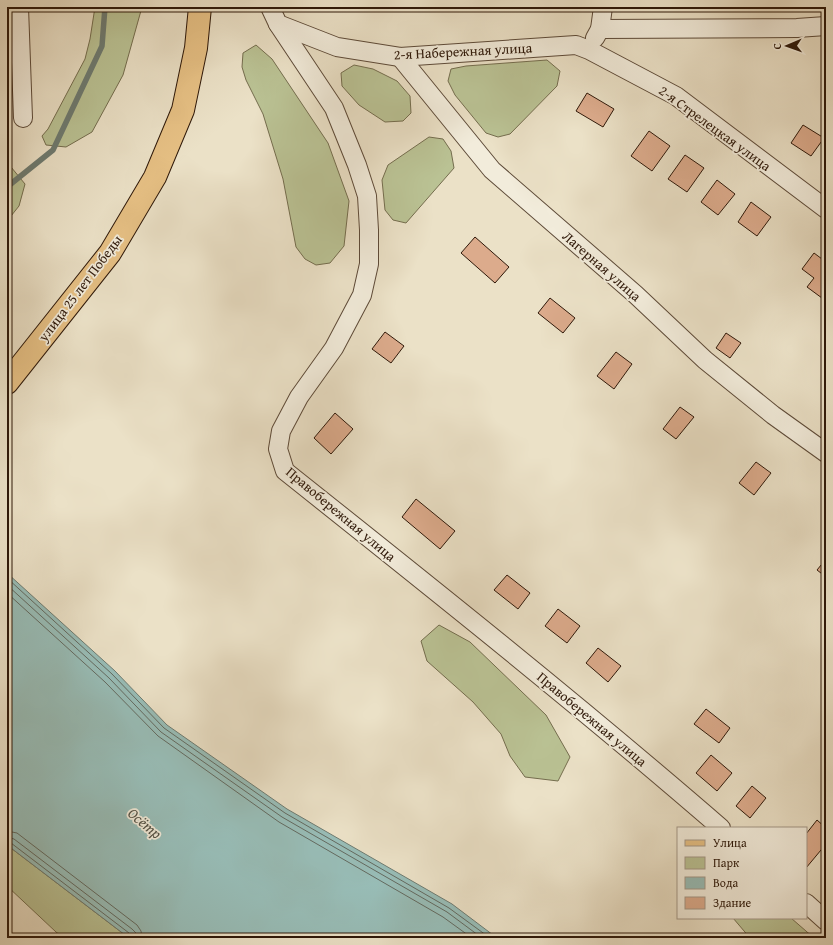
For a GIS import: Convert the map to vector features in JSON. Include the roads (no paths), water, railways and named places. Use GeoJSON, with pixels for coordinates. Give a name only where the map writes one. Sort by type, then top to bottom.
{"type":"FeatureCollection","features":[{"type":"Feature","properties":{"kind":"main road","name":"улица 25 лет Победы"},"geometry":{"type":"LineString","coordinates":[[7,383],[110,253],[155,177],[183,110],[196,48],[200,7]]}},
{"type":"Feature","properties":{"kind":"street"},"geometry":{"type":"LineString","coordinates":[[20,7],[23,118]]}},
{"type":"Feature","properties":{"kind":"street"},"geometry":{"type":"LineString","coordinates":[[270,7],[278,24]]}},
{"type":"Feature","properties":{"kind":"street"},"geometry":{"type":"LineString","coordinates":[[583,47],[600,29],[603,7]]}},
{"type":"Feature","properties":{"kind":"street","name":"2-я Набережная улица"},"geometry":{"type":"LineString","coordinates":[[278,24],[337,47],[400,57],[583,47]]}},
{"type":"Feature","properties":{"kind":"street","name":"Правобережная улица"},"geometry":{"type":"LineString","coordinates":[[278,24],[334,108],[357,165],[367,196],[369,230],[369,264],[362,295],[334,348],[299,397],[281,431],[278,449],[285,471],[522,661],[645,762],[720,827]]}},
{"type":"Feature","properties":{"kind":"street"},"geometry":{"type":"LineString","coordinates":[[600,29],[797,28],[826,26]]}},
{"type":"Feature","properties":{"kind":"street","name":"2-я Стрелецкая улица"},"geometry":{"type":"LineString","coordinates":[[583,47],[676,96],[826,209]]}},
{"type":"Feature","properties":{"kind":"street","name":"Лагерная улица"},"geometry":{"type":"LineString","coordinates":[[400,57],[492,170],[635,294],[705,360],[773,415],[826,453]]}},
{"type":"Feature","properties":{"kind":"street"},"geometry":{"type":"LineString","coordinates":[[807,904],[826,921]]}},
{"type":"Feature","properties":{"kind":"water","name":"Осётр"},"geometry":{"type":"Polygon","coordinates":[[[7,573],[115,671],[167,725],[287,809],[452,904],[497,938],[129,938],[7,845],[7,573]]]}},
{"type":"Feature","properties":{"kind":"waterway"},"geometry":{"type":"LineString","coordinates":[[7,187],[53,150],[102,46],[105,7]]}}]}
